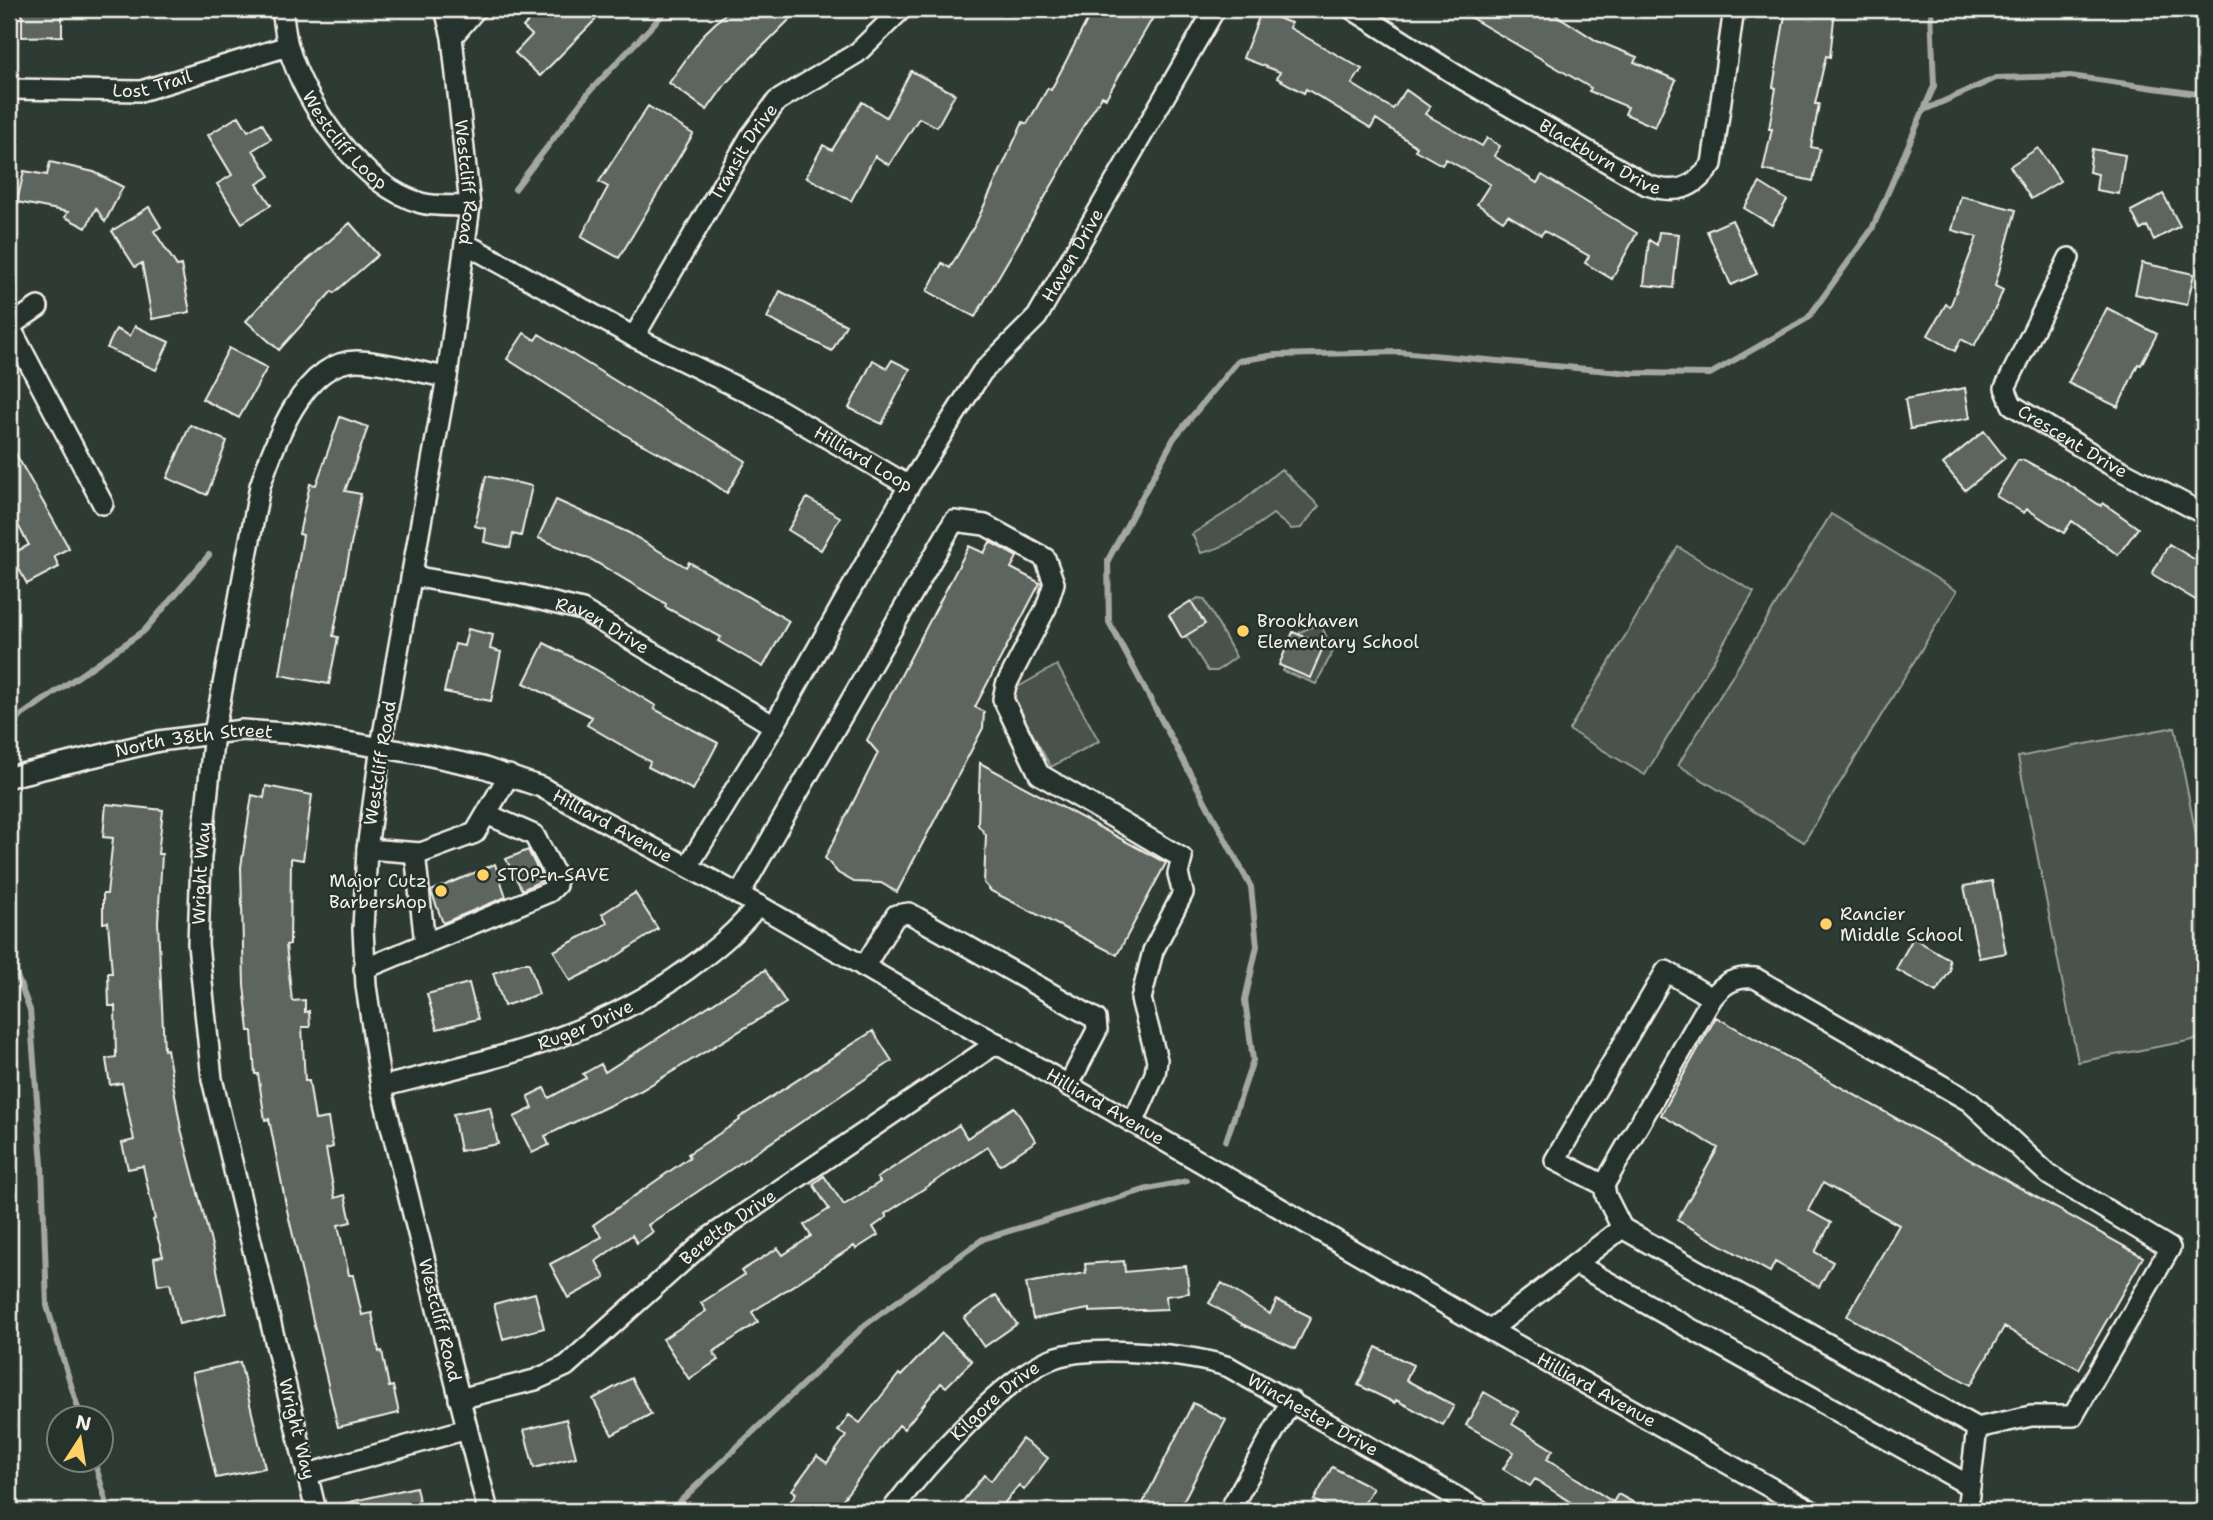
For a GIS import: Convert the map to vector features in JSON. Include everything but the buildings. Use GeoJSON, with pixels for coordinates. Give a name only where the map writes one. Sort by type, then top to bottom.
{"type":"FeatureCollection","features":[{"type":"Feature","properties":{"kind":"street","name":"Westcliff Loop"},"geometry":{"type":"LineString","coordinates":[[282,9],[288,46],[304,83],[331,131],[367,172],[391,190],[422,204],[470,205]]}},
{"type":"Feature","properties":{"kind":"street","name":"Westcliff Road"},"geometry":{"type":"LineString","coordinates":[[445,9],[452,37],[470,205],[447,377],[381,746],[363,891],[364,969],[381,1087],[488,1511]]}},
{"type":"Feature","properties":{"kind":"street"},"geometry":{"type":"LineString","coordinates":[[452,37],[476,9]]}},
{"type":"Feature","properties":{"kind":"street","name":"Transit Drive"},"geometry":{"type":"LineString","coordinates":[[634,337],[750,137],[778,101],[857,53],[902,9]]}},
{"type":"Feature","properties":{"kind":"street","name":"Haven Drive"},"geometry":{"type":"LineString","coordinates":[[909,486],[982,372],[1037,317],[1214,9]]}},
{"type":"Feature","properties":{"kind":"street","name":"Blackburn Drive"},"geometry":{"type":"LineString","coordinates":[[1352,9],[1464,79],[1647,185],[1664,191],[1687,188],[1702,178],[1712,164],[1734,9]]}},
{"type":"Feature","properties":{"kind":"street","name":"Lost Trail"},"geometry":{"type":"LineString","coordinates":[[9,89],[141,91],[288,46]]}},
{"type":"Feature","properties":{"kind":"street","name":"Hilliard Loop"},"geometry":{"type":"LineString","coordinates":[[466,244],[634,337],[762,400],[909,486],[774,726],[688,866]]}},
{"type":"Feature","properties":{"kind":"street","name":"Crescent Drive"},"geometry":{"type":"LineString","coordinates":[[2069,258],[2005,388],[2012,405],[2109,464],[2204,514]]}},
{"type":"Feature","properties":{"kind":"street"},"geometry":{"type":"LineString","coordinates":[[38,307],[9,325],[103,504]]}},
{"type":"Feature","properties":{"kind":"street","name":"Wright Way"},"geometry":{"type":"LineString","coordinates":[[317,1511],[212,1079],[202,1003],[198,944],[201,857],[214,733],[260,486],[270,455],[304,390],[320,374],[338,365],[357,361],[447,377]]}},
{"type":"Feature","properties":{"kind":"street"},"geometry":{"type":"LineString","coordinates":[[739,895],[954,520],[985,524],[1045,558],[1054,583],[1046,608],[1006,685],[1003,699],[1039,774],[1182,858],[1178,874],[1183,893],[1153,951],[1141,999],[1157,1060],[1155,1074],[1133,1123]]}},
{"type":"Feature","properties":{"kind":"street","name":"Raven Drive"},"geometry":{"type":"LineString","coordinates":[[412,576],[522,595],[582,610],[774,726]]}},
{"type":"Feature","properties":{"kind":"street","name":"North 38th Street"},"geometry":{"type":"LineString","coordinates":[[9,777],[159,740],[214,733],[269,730],[381,746]]}},
{"type":"Feature","properties":{"kind":"street","name":"Hilliard Avenue"},"geometry":{"type":"LineString","coordinates":[[381,746],[509,775],[541,787],[758,905],[1490,1330],[1812,1511]]}},
{"type":"Feature","properties":{"kind":"street"},"geometry":{"type":"LineString","coordinates":[[367,849],[415,853],[434,850],[475,833],[489,815],[509,775]]}},
{"type":"Feature","properties":{"kind":"street"},"geometry":{"type":"LineString","coordinates":[[364,969],[550,892],[556,885],[555,874],[534,835],[489,815]]}},
{"type":"Feature","properties":{"kind":"street"},"geometry":{"type":"LineString","coordinates":[[415,853],[425,944]]}},
{"type":"Feature","properties":{"kind":"street","name":"Ruger Drive"},"geometry":{"type":"LineString","coordinates":[[381,1087],[540,1046],[598,1024],[662,988],[719,946],[743,925],[758,905]]}},
{"type":"Feature","properties":{"kind":"street"},"geometry":{"type":"LineString","coordinates":[[864,967],[896,915],[909,913],[1084,1012],[1096,1019],[1097,1030],[1068,1086]]}},
{"type":"Feature","properties":{"kind":"street"},"geometry":{"type":"LineString","coordinates":[[1604,1185],[1555,1160],[1666,971],[1712,998]]}},
{"type":"Feature","properties":{"kind":"street"},"geometry":{"type":"LineString","coordinates":[[1741,976],[1755,978],[1969,1101],[2049,1175],[2170,1248],[2073,1416],[2031,1416],[1977,1428],[1622,1228],[1606,1196],[1604,1185],[1712,998],[1721,986],[1741,976]]}},
{"type":"Feature","properties":{"kind":"street","name":"Beretta Drive"},"geometry":{"type":"LineString","coordinates":[[459,1399],[535,1380],[580,1357],[710,1237],[997,1044]]}},
{"type":"Feature","properties":{"kind":"street"},"geometry":{"type":"LineString","coordinates":[[1490,1330],[1622,1228]]}},
{"type":"Feature","properties":{"kind":"street"},"geometry":{"type":"LineString","coordinates":[[1576,1264],[1970,1486]]}},
{"type":"Feature","properties":{"kind":"street","name":"Winchester Drive"},"geometry":{"type":"LineString","coordinates":[[1132,1353],[1171,1353],[1202,1358],[1229,1367],[1481,1511]]}},
{"type":"Feature","properties":{"kind":"street","name":"Kilgore Drive"},"geometry":{"type":"LineString","coordinates":[[891,1511],[927,1465],[1017,1378],[1054,1357],[1132,1353]]}},
{"type":"Feature","properties":{"kind":"street"},"geometry":{"type":"LineString","coordinates":[[1228,1511],[1291,1401]]}},
{"type":"Feature","properties":{"kind":"street"},"geometry":{"type":"LineString","coordinates":[[1967,1511],[1977,1428]]}},
{"type":"Feature","properties":{"kind":"street"},"geometry":{"type":"LineString","coordinates":[[308,1475],[467,1429]]}},
{"type":"Feature","properties":{"kind":"shaded area"},"geometry":{"type":"Polygon","coordinates":[[[1281,469],[1319,506],[1301,528],[1291,529],[1273,514],[1230,542],[1201,553],[1192,534],[1238,505],[1281,469]]]}},
{"type":"Feature","properties":{"kind":"shaded area"},"geometry":{"type":"Polygon","coordinates":[[[1831,514],[1957,591],[1804,842],[1678,765],[1831,514]]]}},
{"type":"Feature","properties":{"kind":"shaded area"},"geometry":{"type":"Polygon","coordinates":[[[1678,547],[1754,592],[1645,775],[1569,730],[1678,547]]]}},
{"type":"Feature","properties":{"kind":"shaded area"},"geometry":{"type":"Polygon","coordinates":[[[1198,598],[1204,599],[1236,657],[1217,671],[1208,671],[1173,615],[1198,598]]]}},
{"type":"Feature","properties":{"kind":"shaded area"},"geometry":{"type":"Polygon","coordinates":[[[1320,623],[1333,651],[1316,684],[1283,671],[1300,632],[1320,623]]]}},
{"type":"Feature","properties":{"kind":"shaded area"},"geometry":{"type":"Polygon","coordinates":[[[1057,665],[1099,741],[1051,767],[1009,692],[1057,665]]]}},
{"type":"Feature","properties":{"kind":"shaded area"},"geometry":{"type":"Polygon","coordinates":[[[2175,727],[2204,876],[2204,1038],[2078,1062],[2018,757],[2175,727]]]}},
{"type":"Feature","properties":{"kind":"waterway"},"geometry":{"type":"LineString","coordinates":[[515,189],[590,91],[668,9]]}},
{"type":"Feature","properties":{"kind":"waterway"},"geometry":{"type":"LineString","coordinates":[[1226,1141],[1253,1060],[1245,1000],[1257,946],[1251,887],[1109,622],[1108,560],[1174,438],[1238,361],[1275,355],[1399,352],[1631,373],[1710,374],[1808,318],[1872,229],[1934,86],[1931,9]]}},
{"type":"Feature","properties":{"kind":"waterway"},"geometry":{"type":"LineString","coordinates":[[1924,110],[1996,78],[2070,76],[2204,95]]}},
{"type":"Feature","properties":{"kind":"waterway"},"geometry":{"type":"LineString","coordinates":[[9,724],[144,631],[209,555]]}},
{"type":"Feature","properties":{"kind":"waterway"},"geometry":{"type":"LineString","coordinates":[[9,955],[30,1010],[42,1164],[47,1306],[77,1404]]}},
{"type":"Feature","properties":{"kind":"waterway"},"geometry":{"type":"LineString","coordinates":[[670,1511],[865,1325],[983,1239],[1144,1190],[1187,1181]]}},
{"type":"Feature","properties":{"kind":"waterway"},"geometry":{"type":"LineString","coordinates":[[98,1474],[109,1511]]}},
{"type":"Feature","properties":{"kind":"place","name":"Brookhaven Elementary School"},"geometry":{"type":"Point","coordinates":[1243,631]}},
{"type":"Feature","properties":{"kind":"place","name":"STOP-n-SAVE"},"geometry":{"type":"Point","coordinates":[483,875]}},
{"type":"Feature","properties":{"kind":"place","name":"Major Cutz Barbershop"},"geometry":{"type":"Point","coordinates":[441,891]}},
{"type":"Feature","properties":{"kind":"place","name":"Rancier Middle School"},"geometry":{"type":"Point","coordinates":[1826,924]}}]}
